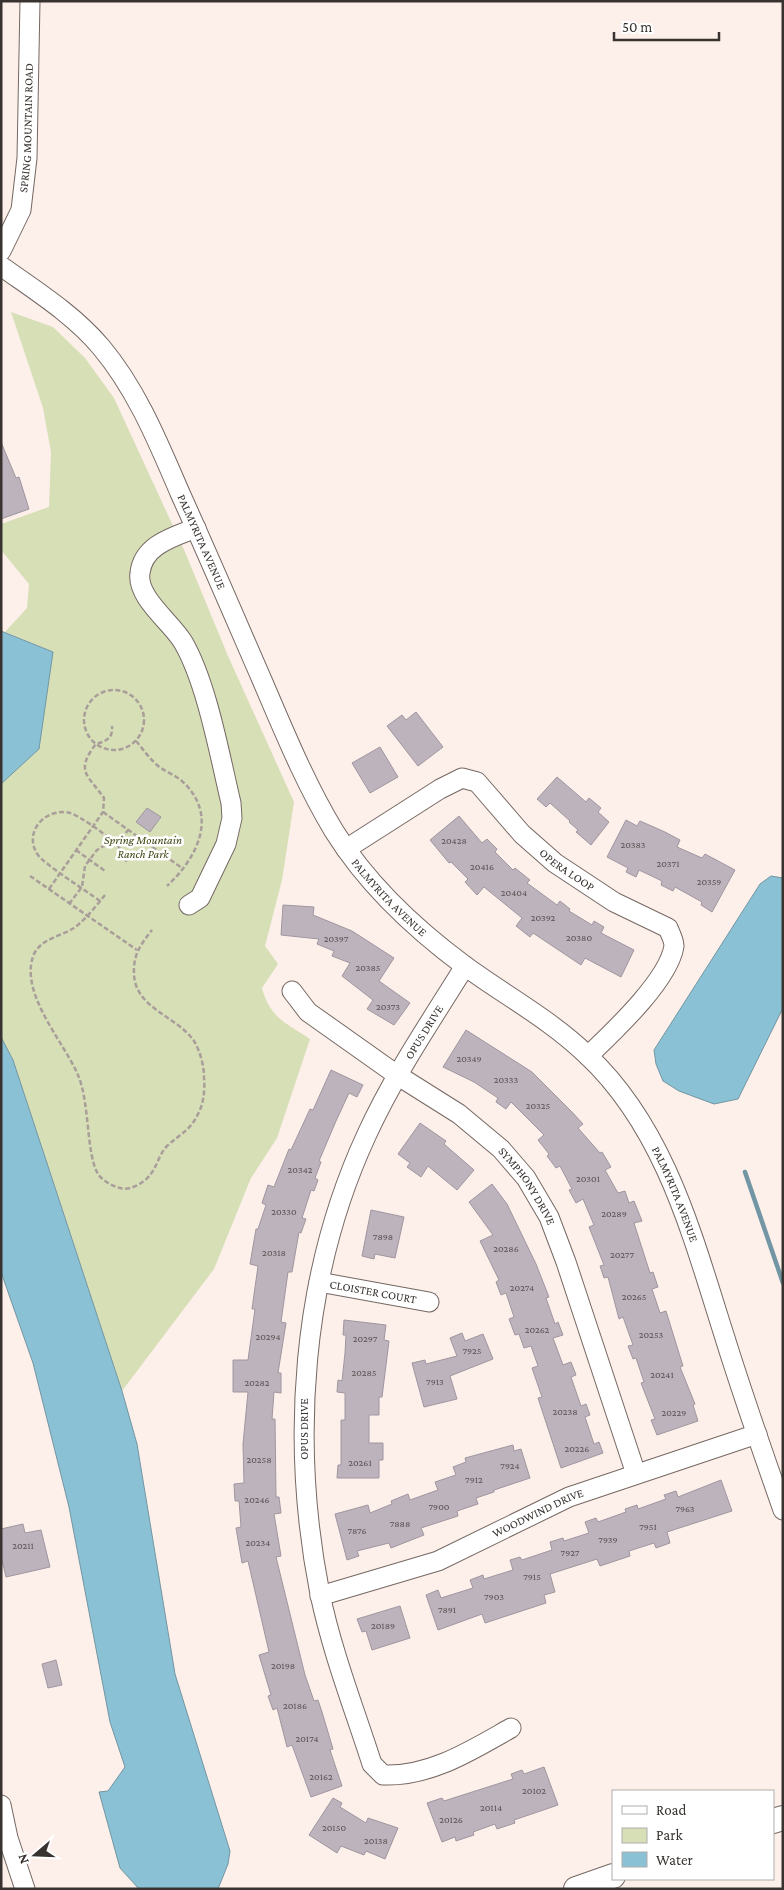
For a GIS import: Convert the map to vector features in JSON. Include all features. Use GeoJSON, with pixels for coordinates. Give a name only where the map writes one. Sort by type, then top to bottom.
{"type":"FeatureCollection","features":[{"type":"Feature","properties":{"kind":"main road"},"geometry":{"type":"LineString","coordinates":[[576,1889],[612,1876]]}},
{"type":"Feature","properties":{"kind":"street","name":"SPRING MOUNTAIN ROAD"},"geometry":{"type":"LineString","coordinates":[[1,251],[21,210],[27,158],[30,1]]}},
{"type":"Feature","properties":{"kind":"street","name":"PALMYRITA AVENUE"},"geometry":{"type":"LineString","coordinates":[[1,266],[58,306],[98,343],[132,389],[196,528],[302,770],[346,849],[400,911],[465,966],[554,1026],[588,1056],[629,1104],[645,1128],[664,1164],[702,1265],[756,1434],[783,1510]]}},
{"type":"Feature","properties":{"kind":"street"},"geometry":{"type":"LineString","coordinates":[[189,905],[200,898],[226,844],[232,818],[231,803],[197,670],[173,628],[144,594],[139,577],[148,552],[156,546],[196,528]]}},
{"type":"Feature","properties":{"kind":"street","name":"OPERA LOOP"},"geometry":{"type":"LineString","coordinates":[[346,849],[440,789],[462,778],[477,782],[522,834],[554,863],[614,902],[668,928],[674,944],[669,962],[626,1019],[588,1056]]}},
{"type":"Feature","properties":{"kind":"street","name":"OPUS DRIVE"},"geometry":{"type":"LineString","coordinates":[[465,966],[397,1075],[366,1134],[349,1179],[318,1282],[305,1392],[304,1464],[309,1534],[320,1596],[333,1648],[372,1764],[383,1775],[403,1776],[464,1754],[511,1728]]}},
{"type":"Feature","properties":{"kind":"street","name":"SYMPHONY DRIVE"},"geometry":{"type":"LineString","coordinates":[[292,991],[308,1012],[397,1075],[459,1114],[501,1149],[526,1178],[549,1217],[636,1474]]}},
{"type":"Feature","properties":{"kind":"street","name":"CLOISTER COURT"},"geometry":{"type":"LineString","coordinates":[[318,1282],[429,1302]]}},
{"type":"Feature","properties":{"kind":"street","name":"WOODWIND DRIVE"},"geometry":{"type":"LineString","coordinates":[[320,1596],[438,1562],[547,1506],[756,1434]]}},
{"type":"Feature","properties":{"kind":"street"},"geometry":{"type":"LineString","coordinates":[[1,1805],[8,1838],[25,1889]]}},
{"type":"Feature","properties":{"kind":"path"},"geometry":{"type":"LineString","coordinates":[[107,690],[124,691],[138,701],[142,708],[144,726],[136,741],[121,750],[104,749],[96,744],[85,731],[84,714],[92,698],[107,690]]}},
{"type":"Feature","properties":{"kind":"path"},"geometry":{"type":"LineString","coordinates":[[48,889],[102,812],[104,798],[91,784],[86,771],[88,756],[96,744],[107,740],[111,736],[112,726]]}},
{"type":"Feature","properties":{"kind":"path"},"geometry":{"type":"LineString","coordinates":[[136,741],[157,765],[183,781],[200,809],[202,818],[200,840],[195,852],[167,886]]}},
{"type":"Feature","properties":{"kind":"path"},"geometry":{"type":"LineString","coordinates":[[100,901],[37,854],[33,841],[36,825],[41,818],[50,815],[64,812],[72,814],[117,845],[127,863]]}},
{"type":"Feature","properties":{"kind":"path"},"geometry":{"type":"LineString","coordinates":[[102,812],[182,868]]}},
{"type":"Feature","properties":{"kind":"path"},"geometry":{"type":"LineString","coordinates":[[117,845],[128,830]]}},
{"type":"Feature","properties":{"kind":"path"},"geometry":{"type":"LineString","coordinates":[[69,904],[82,887],[85,866],[97,850],[112,841]]}},
{"type":"Feature","properties":{"kind":"path"},"geometry":{"type":"LineString","coordinates":[[76,850],[105,871]]}},
{"type":"Feature","properties":{"kind":"path"},"geometry":{"type":"LineString","coordinates":[[30,876],[137,950]]}},
{"type":"Feature","properties":{"kind":"path"},"geometry":{"type":"LineString","coordinates":[[105,895],[74,928],[45,942],[34,953],[31,964],[31,978],[45,1018],[68,1056],[84,1092],[94,1163],[98,1174],[114,1186],[124,1189],[133,1187],[150,1175],[167,1146],[181,1137],[190,1127],[199,1114],[205,1086],[204,1070],[194,1042],[175,1023],[145,1001],[137,991],[134,978],[137,950],[152,930]]}},
{"type":"Feature","properties":{"kind":"green space","name":"Spring Mountain Ranch Park"},"geometry":{"type":"Polygon","coordinates":[[[11,312],[53,327],[85,358],[114,398],[185,552],[228,656],[294,802],[282,880],[265,946],[278,964],[262,988],[265,998],[274,1013],[286,1024],[310,1039],[277,1138],[251,1178],[214,1269],[122,1391],[13,1060],[1,1037],[1,784],[39,749],[53,652],[5,632],[27,608],[29,584],[1,550],[1,524],[49,507],[51,452],[43,408],[11,312]]]}},
{"type":"Feature","properties":{"kind":"water"},"geometry":{"type":"Polygon","coordinates":[[[1,631],[53,652],[39,749],[1,784],[1,631]]]}},
{"type":"Feature","properties":{"kind":"water"},"geometry":{"type":"Polygon","coordinates":[[[771,876],[783,878],[783,1008],[738,1099],[714,1104],[679,1091],[663,1081],[656,1064],[654,1050],[760,884],[771,876]]]}},
{"type":"Feature","properties":{"kind":"water"},"geometry":{"type":"Polygon","coordinates":[[[1,1037],[13,1060],[122,1391],[137,1444],[175,1674],[230,1851],[228,1864],[218,1889],[139,1889],[120,1868],[99,1792],[108,1791],[125,1767],[110,1722],[69,1507],[33,1363],[1,1272],[1,1037]]]}},
{"type":"Feature","properties":{"kind":"building"},"geometry":{"type":"Polygon","coordinates":[[[1,442],[16,478],[19,477],[29,509],[1,519],[1,442]]]}},
{"type":"Feature","properties":{"kind":"building"},"geometry":{"type":"Polygon","coordinates":[[[416,712],[443,747],[418,766],[387,726],[402,715],[406,720],[416,712]]]}},
{"type":"Feature","properties":{"kind":"building"},"geometry":{"type":"Polygon","coordinates":[[[380,747],[398,777],[370,793],[352,763],[380,747]]]}},
{"type":"Feature","properties":{"kind":"building"},"geometry":{"type":"Polygon","coordinates":[[[557,777],[586,802],[589,798],[601,808],[598,812],[609,822],[591,845],[576,832],[578,830],[570,821],[550,803],[546,807],[537,799],[557,777]]]}},
{"type":"Feature","properties":{"kind":"building"},"geometry":{"type":"Polygon","coordinates":[[[147,808],[161,817],[150,832],[136,822],[147,808]]]}},
{"type":"Feature","properties":{"kind":"building"},"geometry":{"type":"Polygon","coordinates":[[[459,816],[482,843],[487,839],[497,849],[495,852],[513,870],[515,868],[530,880],[527,883],[557,905],[560,901],[570,909],[569,911],[592,925],[594,921],[604,927],[601,933],[634,950],[621,977],[585,958],[581,965],[533,933],[530,937],[516,926],[522,918],[484,887],[477,895],[465,882],[468,879],[451,862],[449,863],[430,840],[459,816]]]}},
{"type":"Feature","properties":{"kind":"building"},"geometry":{"type":"Polygon","coordinates":[[[626,820],[637,826],[640,821],[665,832],[680,840],[677,847],[702,858],[705,854],[735,870],[712,912],[701,905],[702,902],[675,887],[673,891],[661,885],[662,881],[639,870],[636,877],[626,872],[628,868],[607,857],[626,820]]]}},
{"type":"Feature","properties":{"kind":"building"},"geometry":{"type":"Polygon","coordinates":[[[283,905],[314,907],[313,915],[352,931],[394,958],[379,981],[410,1003],[394,1025],[367,1009],[373,1000],[342,976],[350,963],[332,956],[334,951],[317,944],[319,939],[281,935],[283,905]]]}},
{"type":"Feature","properties":{"kind":"building"},"geometry":{"type":"Polygon","coordinates":[[[466,1030],[532,1072],[572,1112],[583,1124],[578,1128],[600,1153],[602,1152],[611,1167],[605,1170],[618,1193],[625,1191],[629,1203],[634,1201],[642,1221],[634,1223],[650,1273],[653,1272],[658,1287],[652,1289],[660,1313],[666,1311],[683,1366],[680,1367],[695,1404],[693,1405],[698,1421],[657,1435],[651,1420],[655,1419],[641,1383],[644,1382],[636,1358],[633,1359],[628,1346],[633,1345],[623,1317],[619,1319],[608,1277],[604,1278],[600,1266],[604,1265],[589,1227],[594,1225],[583,1199],[576,1203],[569,1190],[572,1189],[560,1166],[556,1168],[547,1156],[549,1154],[538,1140],[544,1135],[511,1102],[506,1109],[496,1102],[498,1098],[474,1082],[443,1067],[466,1030]]]}},
{"type":"Feature","properties":{"kind":"building"},"geometry":{"type":"Polygon","coordinates":[[[331,1070],[363,1085],[357,1097],[349,1093],[336,1121],[319,1161],[321,1162],[315,1178],[318,1180],[314,1191],[311,1190],[302,1218],[306,1219],[301,1233],[299,1232],[292,1272],[288,1272],[281,1322],[286,1323],[278,1373],[281,1373],[281,1393],[274,1392],[272,1419],[275,1419],[276,1497],[279,1497],[281,1513],[274,1514],[281,1556],[276,1557],[305,1675],[314,1701],[318,1700],[322,1712],[333,1749],[330,1750],[342,1786],[311,1797],[292,1745],[287,1747],[277,1708],[273,1710],[268,1696],[271,1695],[259,1655],[269,1652],[248,1561],[242,1563],[236,1528],[241,1527],[239,1501],[235,1501],[234,1484],[244,1483],[243,1444],[248,1392],[233,1392],[233,1360],[248,1360],[255,1309],[252,1309],[258,1266],[250,1264],[256,1229],[258,1229],[266,1205],[262,1203],[268,1185],[274,1187],[289,1149],[291,1150],[310,1109],[313,1110],[331,1070]]]}},
{"type":"Feature","properties":{"kind":"building"},"geometry":{"type":"Polygon","coordinates":[[[420,1123],[446,1141],[444,1144],[474,1170],[457,1190],[428,1166],[421,1177],[407,1167],[410,1163],[398,1154],[420,1123]]]}},
{"type":"Feature","properties":{"kind":"building"},"geometry":{"type":"Polygon","coordinates":[[[492,1184],[507,1204],[536,1264],[549,1297],[546,1298],[555,1324],[558,1322],[563,1335],[553,1338],[563,1365],[571,1362],[576,1375],[571,1377],[581,1406],[586,1404],[590,1415],[585,1417],[594,1444],[599,1442],[603,1453],[561,1468],[538,1398],[542,1397],[532,1368],[538,1366],[531,1346],[524,1348],[519,1334],[515,1335],[509,1319],[514,1317],[506,1293],[501,1295],[496,1282],[499,1280],[480,1241],[493,1235],[469,1202],[492,1184]]]}},
{"type":"Feature","properties":{"kind":"building"},"geometry":{"type":"Polygon","coordinates":[[[371,1210],[404,1217],[395,1258],[375,1254],[374,1259],[362,1256],[371,1210]]]}},
{"type":"Feature","properties":{"kind":"building"},"geometry":{"type":"Polygon","coordinates":[[[344,1320],[386,1325],[384,1340],[389,1341],[382,1397],[379,1397],[379,1415],[369,1415],[369,1443],[383,1443],[383,1460],[379,1460],[379,1478],[337,1478],[338,1465],[341,1465],[341,1420],[345,1420],[345,1393],[337,1392],[338,1380],[342,1381],[345,1353],[346,1335],[343,1335],[344,1320]]]}},
{"type":"Feature","properties":{"kind":"building"},"geometry":{"type":"Polygon","coordinates":[[[462,1333],[465,1341],[483,1334],[493,1359],[450,1376],[457,1399],[424,1407],[412,1363],[425,1360],[426,1364],[457,1356],[450,1338],[462,1333]]]}},
{"type":"Feature","properties":{"kind":"building"},"geometry":{"type":"Polygon","coordinates":[[[513,1445],[514,1451],[521,1449],[530,1478],[476,1498],[478,1504],[457,1511],[458,1516],[421,1528],[424,1535],[391,1548],[389,1543],[357,1551],[359,1556],[347,1560],[335,1514],[368,1505],[370,1513],[392,1504],[391,1501],[408,1494],[410,1500],[438,1490],[435,1482],[456,1475],[453,1467],[466,1462],[465,1458],[513,1445]]]}},
{"type":"Feature","properties":{"kind":"building"},"geometry":{"type":"Polygon","coordinates":[[[721,1480],[732,1511],[667,1532],[670,1543],[656,1548],[654,1543],[629,1551],[630,1556],[600,1566],[597,1559],[550,1574],[555,1592],[544,1595],[546,1603],[485,1623],[482,1614],[438,1630],[426,1595],[438,1590],[441,1598],[473,1588],[470,1580],[483,1575],[484,1579],[513,1570],[510,1560],[520,1557],[522,1560],[552,1550],[550,1542],[563,1538],[564,1541],[589,1533],[585,1522],[596,1518],[598,1522],[626,1512],[625,1509],[637,1505],[638,1509],[666,1499],[664,1495],[676,1491],[678,1497],[721,1480]]]}},
{"type":"Feature","properties":{"kind":"building"},"geometry":{"type":"Polygon","coordinates":[[[23,1524],[25,1533],[41,1530],[50,1567],[6,1577],[1,1556],[1,1529],[23,1524]]]}},
{"type":"Feature","properties":{"kind":"building"},"geometry":{"type":"Polygon","coordinates":[[[400,1606],[410,1638],[372,1650],[366,1631],[362,1632],[357,1619],[400,1606]]]}},
{"type":"Feature","properties":{"kind":"building"},"geometry":{"type":"Polygon","coordinates":[[[56,1660],[62,1685],[48,1688],[42,1664],[56,1660]]]}},
{"type":"Feature","properties":{"kind":"building"},"geometry":{"type":"Polygon","coordinates":[[[544,1767],[558,1805],[514,1820],[515,1823],[497,1829],[495,1824],[473,1832],[474,1835],[456,1841],[455,1837],[442,1842],[427,1803],[442,1798],[444,1801],[513,1779],[511,1774],[522,1770],[524,1774],[544,1767]]]}},
{"type":"Feature","properties":{"kind":"building"},"geometry":{"type":"Polygon","coordinates":[[[333,1798],[342,1803],[340,1807],[366,1823],[368,1818],[398,1828],[385,1859],[366,1851],[364,1855],[341,1846],[337,1853],[309,1835],[333,1798]]]}},
{"type":"Feature","properties":{"kind":"waterway"},"geometry":{"type":"LineString","coordinates":[[745,1172],[783,1283]]}}]}
